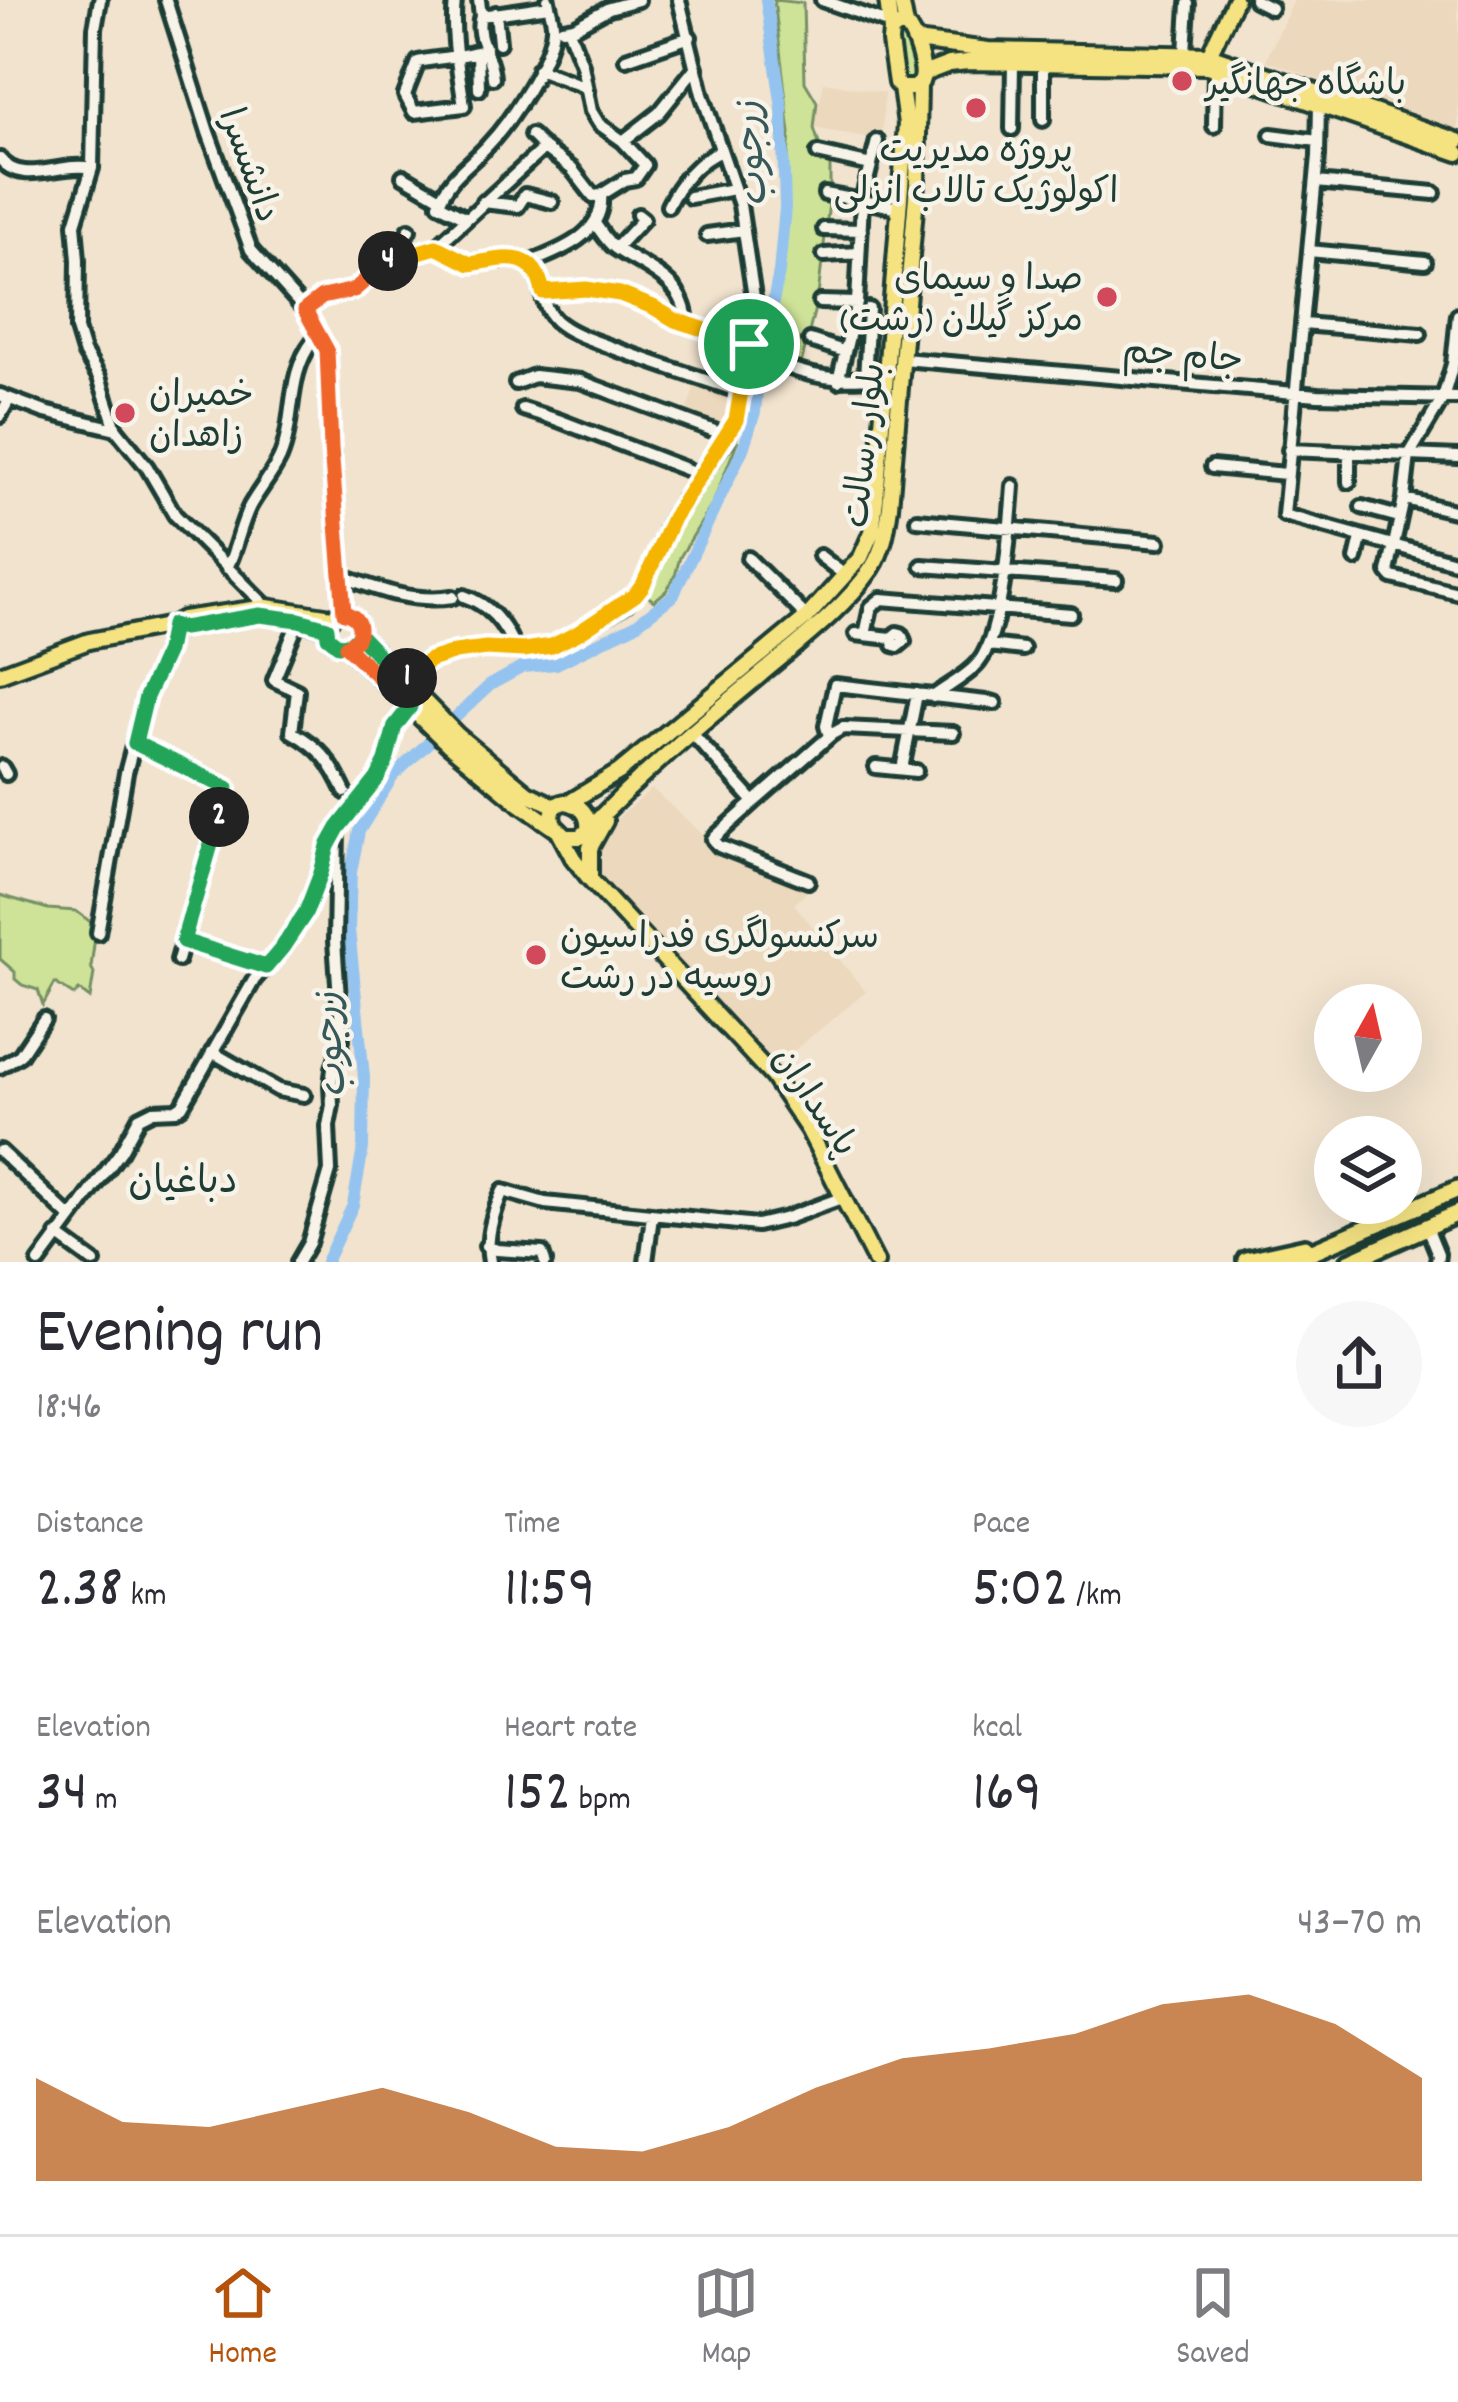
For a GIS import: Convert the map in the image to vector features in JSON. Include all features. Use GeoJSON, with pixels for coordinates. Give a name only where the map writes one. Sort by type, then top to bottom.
{"type":"FeatureCollection","features":[{"type":"Feature","properties":{"kind":"highway"},"geometry":{"type":"LineString","coordinates":[[1242,1261],[1292,1260],[1458,1189]]}},
{"type":"Feature","properties":{"kind":"highway"},"geometry":{"type":"LineString","coordinates":[[1349,1262],[1458,1213]]}},
{"type":"Feature","properties":{"kind":"highway"},"geometry":{"type":"LineString","coordinates":[[1242,1261],[1348,1237]]}},
{"type":"Feature","properties":{"kind":"main road"},"geometry":{"type":"LineString","coordinates":[[887,0],[896,27]]}},
{"type":"Feature","properties":{"kind":"main road"},"geometry":{"type":"LineString","coordinates":[[896,27],[901,0]]}},
{"type":"Feature","properties":{"kind":"main road"},"geometry":{"type":"LineString","coordinates":[[1212,62],[1235,0]]}},
{"type":"Feature","properties":{"kind":"main road","name":"بلوار رسالت"},"geometry":{"type":"LineString","coordinates":[[562,804],[599,785],[688,716],[807,617],[861,557],[872,532],[905,237],[900,208],[913,124],[921,80],[913,32],[896,27],[890,42],[896,83],[913,124],[903,358],[886,536],[874,565],[812,632],[641,776],[587,832]]}},
{"type":"Feature","properties":{"kind":"main road"},"geometry":{"type":"LineString","coordinates":[[915,41],[988,50],[1185,53],[1458,141]]}},
{"type":"Feature","properties":{"kind":"main road"},"geometry":{"type":"LineString","coordinates":[[945,46],[940,59],[949,64]]}},
{"type":"Feature","properties":{"kind":"main road"},"geometry":{"type":"LineString","coordinates":[[901,88],[914,88],[949,64],[1212,62]]}},
{"type":"Feature","properties":{"kind":"main road"},"geometry":{"type":"LineString","coordinates":[[1359,111],[1458,154]]}},
{"type":"Feature","properties":{"kind":"main road"},"geometry":{"type":"LineString","coordinates":[[0,674],[89,641],[258,603],[358,622],[353,640]]}},
{"type":"Feature","properties":{"kind":"main road"},"geometry":{"type":"LineString","coordinates":[[172,625],[183,628],[260,615],[334,619]]}},
{"type":"Feature","properties":{"kind":"main road"},"geometry":{"type":"LineString","coordinates":[[334,619],[328,637],[334,643],[353,640],[403,681],[430,717],[519,803],[576,838],[587,832]]}},
{"type":"Feature","properties":{"kind":"main road"},"geometry":{"type":"LineString","coordinates":[[353,640],[410,707],[430,717]]}},
{"type":"Feature","properties":{"kind":"main road"},"geometry":{"type":"LineString","coordinates":[[453,740],[527,793],[584,812],[588,820],[581,848],[590,879]]}},
{"type":"Feature","properties":{"kind":"main road"},"geometry":{"type":"LineString","coordinates":[[590,879],[592,842],[641,776]]}},
{"type":"Feature","properties":{"kind":"main road"},"geometry":{"type":"LineString","coordinates":[[599,785],[596,791],[601,802],[613,804]]}},
{"type":"Feature","properties":{"kind":"main road"},"geometry":{"type":"LineString","coordinates":[[558,830],[552,816],[562,804]]}},
{"type":"Feature","properties":{"kind":"main road","name":"پاسداران"},"geometry":{"type":"LineString","coordinates":[[558,830],[590,879],[773,1077],[808,1129],[876,1262]]}},
{"type":"Feature","properties":{"kind":"street"},"geometry":{"type":"LineString","coordinates":[[100,0],[95,28],[92,168],[75,224],[77,329],[116,430],[147,466],[175,515],[258,603]]}},
{"type":"Feature","properties":{"kind":"street","name":"دانشسرا"},"geometry":{"type":"LineString","coordinates":[[166,0],[251,250],[305,310],[327,350],[341,576],[334,619]]}},
{"type":"Feature","properties":{"kind":"street"},"geometry":{"type":"LineString","coordinates":[[455,0],[452,27],[457,57],[464,106],[414,112],[405,95],[418,62],[457,57],[482,50]]}},
{"type":"Feature","properties":{"kind":"street"},"geometry":{"type":"LineString","coordinates":[[479,0],[479,89]]}},
{"type":"Feature","properties":{"kind":"street"},"geometry":{"type":"LineString","coordinates":[[553,28],[568,28],[638,0]]}},
{"type":"Feature","properties":{"kind":"street"},"geometry":{"type":"LineString","coordinates":[[403,681],[430,660],[455,652],[552,646],[635,595],[673,518],[736,420],[754,304],[744,230],[702,94],[682,0]]}},
{"type":"Feature","properties":{"kind":"street"},"geometry":{"type":"LineString","coordinates":[[822,0],[896,27]]}},
{"type":"Feature","properties":{"kind":"street"},"geometry":{"type":"LineString","coordinates":[[872,18],[887,0]]}},
{"type":"Feature","properties":{"kind":"street"},"geometry":{"type":"LineString","coordinates":[[1256,0],[1271,8]]}},
{"type":"Feature","properties":{"kind":"street"},"geometry":{"type":"LineString","coordinates":[[466,218],[439,204],[441,198],[466,164],[507,124],[538,69],[553,28],[548,3],[481,16]]}},
{"type":"Feature","properties":{"kind":"street"},"geometry":{"type":"LineString","coordinates":[[1185,53],[1188,4]]}},
{"type":"Feature","properties":{"kind":"street"},"geometry":{"type":"LineString","coordinates":[[496,14],[500,43]]}},
{"type":"Feature","properties":{"kind":"street"},"geometry":{"type":"LineString","coordinates":[[532,135],[572,169],[592,196],[636,178],[645,165],[591,111],[568,28]]}},
{"type":"Feature","properties":{"kind":"street"},"geometry":{"type":"LineString","coordinates":[[626,59],[689,31]]}},
{"type":"Feature","properties":{"kind":"street"},"geometry":{"type":"LineString","coordinates":[[482,50],[493,65],[493,78]]}},
{"type":"Feature","properties":{"kind":"street"},"geometry":{"type":"LineString","coordinates":[[1212,62],[1214,126]]}},
{"type":"Feature","properties":{"kind":"street"},"geometry":{"type":"LineString","coordinates":[[1012,129],[1013,63]]}},
{"type":"Feature","properties":{"kind":"street"},"geometry":{"type":"LineString","coordinates":[[1042,120],[1043,63]]}},
{"type":"Feature","properties":{"kind":"street"},"geometry":{"type":"LineString","coordinates":[[623,141],[658,113],[696,67]]}},
{"type":"Feature","properties":{"kind":"street"},"geometry":{"type":"LineString","coordinates":[[538,69],[585,87]]}},
{"type":"Feature","properties":{"kind":"street"},"geometry":{"type":"LineString","coordinates":[[1321,98],[1285,516],[1458,563]]}},
{"type":"Feature","properties":{"kind":"street"},"geometry":{"type":"LineString","coordinates":[[1271,135],[1318,141]]}},
{"type":"Feature","properties":{"kind":"street"},"geometry":{"type":"LineString","coordinates":[[838,381],[856,303],[862,201],[877,141]]}},
{"type":"Feature","properties":{"kind":"street"},"geometry":{"type":"LineString","coordinates":[[305,310],[322,297],[354,290],[386,262],[436,247],[544,148]]}},
{"type":"Feature","properties":{"kind":"street"},"geometry":{"type":"LineString","coordinates":[[668,206],[676,188],[712,153],[721,151]]}},
{"type":"Feature","properties":{"kind":"street"},"geometry":{"type":"LineString","coordinates":[[818,153],[872,165]]}},
{"type":"Feature","properties":{"kind":"street"},"geometry":{"type":"LineString","coordinates":[[0,159],[11,171],[92,168]]}},
{"type":"Feature","properties":{"kind":"street"},"geometry":{"type":"LineString","coordinates":[[403,176],[441,198]]}},
{"type":"Feature","properties":{"kind":"street"},"geometry":{"type":"LineString","coordinates":[[1316,182],[1434,193]]}},
{"type":"Feature","properties":{"kind":"street"},"geometry":{"type":"LineString","coordinates":[[690,197],[734,189]]}},
{"type":"Feature","properties":{"kind":"street"},"geometry":{"type":"LineString","coordinates":[[825,194],[900,208]]}},
{"type":"Feature","properties":{"kind":"street"},"geometry":{"type":"LineString","coordinates":[[483,202],[518,206],[525,195],[552,202]]}},
{"type":"Feature","properties":{"kind":"street"},"geometry":{"type":"LineString","coordinates":[[436,247],[470,264],[498,258],[529,263],[584,236],[596,225],[601,195]]}},
{"type":"Feature","properties":{"kind":"street"},"geometry":{"type":"LineString","coordinates":[[616,248],[643,219],[638,214]]}},
{"type":"Feature","properties":{"kind":"street"},"geometry":{"type":"LineString","coordinates":[[596,225],[616,248],[665,279],[686,308],[687,324]]}},
{"type":"Feature","properties":{"kind":"street"},"geometry":{"type":"LineString","coordinates":[[824,229],[861,230]]}},
{"type":"Feature","properties":{"kind":"street"},"geometry":{"type":"LineString","coordinates":[[400,256],[409,230]]}},
{"type":"Feature","properties":{"kind":"street"},"geometry":{"type":"LineString","coordinates":[[707,235],[744,230]]}},
{"type":"Feature","properties":{"kind":"street"},"geometry":{"type":"LineString","coordinates":[[1310,251],[1425,262]]}},
{"type":"Feature","properties":{"kind":"street"},"geometry":{"type":"LineString","coordinates":[[824,255],[859,253]]}},
{"type":"Feature","properties":{"kind":"street"},"geometry":{"type":"LineString","coordinates":[[529,263],[538,273],[552,318],[568,330],[741,392]]}},
{"type":"Feature","properties":{"kind":"street"},"geometry":{"type":"LineString","coordinates":[[543,292],[586,289],[620,294],[687,324],[749,344]]}},
{"type":"Feature","properties":{"kind":"street"},"geometry":{"type":"LineString","coordinates":[[820,302],[856,303]]}},
{"type":"Feature","properties":{"kind":"street"},"geometry":{"type":"LineString","coordinates":[[865,379],[869,309]]}},
{"type":"Feature","properties":{"kind":"street"},"geometry":{"type":"LineString","coordinates":[[1458,315],[1453,364],[1443,398],[1409,455],[1388,572],[1392,577],[1458,592]]}},
{"type":"Feature","properties":{"kind":"street"},"geometry":{"type":"LineString","coordinates":[[1303,324],[1420,334]]}},
{"type":"Feature","properties":{"kind":"street"},"geometry":{"type":"LineString","coordinates":[[810,340],[843,351]]}},
{"type":"Feature","properties":{"kind":"street"},"geometry":{"type":"LineString","coordinates":[[226,568],[248,511],[280,458],[296,375],[313,341]]}},
{"type":"Feature","properties":{"kind":"street","name":"جام جم"},"geometry":{"type":"LineString","coordinates":[[903,358],[1294,393],[1458,398]]}},
{"type":"Feature","properties":{"kind":"street"},"geometry":{"type":"LineString","coordinates":[[787,367],[838,381],[886,377]]}},
{"type":"Feature","properties":{"kind":"street"},"geometry":{"type":"LineString","coordinates":[[516,383],[534,376],[580,381],[728,436]]}},
{"type":"Feature","properties":{"kind":"street"},"geometry":{"type":"LineString","coordinates":[[0,416],[5,398],[116,430]]}},
{"type":"Feature","properties":{"kind":"street"},"geometry":{"type":"LineString","coordinates":[[523,409],[701,475]]}},
{"type":"Feature","properties":{"kind":"street"},"geometry":{"type":"LineString","coordinates":[[1288,450],[1458,457]]}},
{"type":"Feature","properties":{"kind":"street"},"geometry":{"type":"LineString","coordinates":[[1349,454],[1349,482]]}},
{"type":"Feature","properties":{"kind":"street"},"geometry":{"type":"LineString","coordinates":[[1212,466],[1286,474]]}},
{"type":"Feature","properties":{"kind":"street"},"geometry":{"type":"LineString","coordinates":[[933,697],[977,665],[988,645],[1005,572],[1013,486]]}},
{"type":"Feature","properties":{"kind":"street"},"geometry":{"type":"LineString","coordinates":[[1404,499],[1458,512]]}},
{"type":"Feature","properties":{"kind":"street"},"geometry":{"type":"LineString","coordinates":[[1362,507],[1400,517]]}},
{"type":"Feature","properties":{"kind":"street"},"geometry":{"type":"LineString","coordinates":[[917,520],[1160,542]]}},
{"type":"Feature","properties":{"kind":"street"},"geometry":{"type":"LineString","coordinates":[[1356,559],[1361,538]]}},
{"type":"Feature","properties":{"kind":"street"},"geometry":{"type":"LineString","coordinates":[[820,556],[846,576]]}},
{"type":"Feature","properties":{"kind":"street"},"geometry":{"type":"LineString","coordinates":[[748,558],[807,617]]}},
{"type":"Feature","properties":{"kind":"street"},"geometry":{"type":"LineString","coordinates":[[922,566],[1117,580]]}},
{"type":"Feature","properties":{"kind":"street"},"geometry":{"type":"LineString","coordinates":[[341,576],[416,599],[472,598],[507,630],[515,650]]}},
{"type":"Feature","properties":{"kind":"street"},"geometry":{"type":"LineString","coordinates":[[891,638],[861,635],[872,605],[880,599],[1071,614]]}},
{"type":"Feature","properties":{"kind":"street"},"geometry":{"type":"LineString","coordinates":[[299,620],[274,680],[297,691],[292,732],[317,746],[345,792]]}},
{"type":"Feature","properties":{"kind":"street"},"geometry":{"type":"LineString","coordinates":[[98,933],[126,773],[172,625]]}},
{"type":"Feature","properties":{"kind":"street"},"geometry":{"type":"LineString","coordinates":[[988,645],[1023,649]]}},
{"type":"Feature","properties":{"kind":"street"},"geometry":{"type":"LineString","coordinates":[[829,736],[826,726],[835,685],[995,703]]}},
{"type":"Feature","properties":{"kind":"street"},"geometry":{"type":"LineString","coordinates":[[876,767],[909,770],[917,694]]}},
{"type":"Feature","properties":{"kind":"street"},"geometry":{"type":"LineString","coordinates":[[39,1262],[121,1151],[139,1118],[153,1111],[176,1110],[189,1095],[254,980],[306,912],[328,846],[377,779],[395,726],[410,707]]}},
{"type":"Feature","properties":{"kind":"street"},"geometry":{"type":"LineString","coordinates":[[808,880],[719,846],[713,839],[829,736],[847,727],[953,734]]}},
{"type":"Feature","properties":{"kind":"street"},"geometry":{"type":"LineString","coordinates":[[692,733],[754,802]]}},
{"type":"Feature","properties":{"kind":"street"},"geometry":{"type":"LineString","coordinates":[[135,743],[227,788],[178,960]]}},
{"type":"Feature","properties":{"kind":"street"},"geometry":{"type":"LineString","coordinates":[[298,1262],[309,1243],[330,1171],[331,1086],[342,1040],[335,941],[338,828]]}},
{"type":"Feature","properties":{"kind":"street"},"geometry":{"type":"LineString","coordinates":[[183,941],[266,967]]}},
{"type":"Feature","properties":{"kind":"street"},"geometry":{"type":"LineString","coordinates":[[0,1067],[20,1055],[44,1019]]}},
{"type":"Feature","properties":{"kind":"street"},"geometry":{"type":"LineString","coordinates":[[212,1052],[278,1090],[304,1095]]}},
{"type":"Feature","properties":{"kind":"street"},"geometry":{"type":"LineString","coordinates":[[0,1151],[70,1217]]}},
{"type":"Feature","properties":{"kind":"street"},"geometry":{"type":"LineString","coordinates":[[490,1262],[487,1246],[503,1191],[545,1203],[757,1225],[844,1197]]}},
{"type":"Feature","properties":{"kind":"street"},"geometry":{"type":"LineString","coordinates":[[646,1262],[652,1216]]}},
{"type":"Feature","properties":{"kind":"street"},"geometry":{"type":"LineString","coordinates":[[1427,1227],[1437,1262]]}},
{"type":"Feature","properties":{"kind":"street"},"geometry":{"type":"LineString","coordinates":[[57,1235],[94,1262]]}},
{"type":"Feature","properties":{"kind":"street"},"geometry":{"type":"LineString","coordinates":[[487,1246],[543,1258]]}},
{"type":"Feature","properties":{"kind":"shaded area"},"geometry":{"type":"Polygon","coordinates":[[[1294,0],[1458,0],[1458,131],[1266,60],[1294,0]]]}},
{"type":"Feature","properties":{"kind":"shaded area"},"geometry":{"type":"Polygon","coordinates":[[[824,82],[884,93],[882,141],[814,128],[824,82]]]}},
{"type":"Feature","properties":{"kind":"shaded area"},"geometry":{"type":"Polygon","coordinates":[[[697,377],[734,392],[727,433],[685,420],[697,377]]]}},
{"type":"Feature","properties":{"kind":"shaded area"},"geometry":{"type":"Polygon","coordinates":[[[652,789],[719,849],[809,890],[794,904],[866,992],[776,1065],[598,882],[595,847],[605,829],[652,789]]]}},
{"type":"Feature","properties":{"kind":"green space"},"geometry":{"type":"Polygon","coordinates":[[[774,0],[803,3],[805,82],[817,102],[814,128],[830,162],[818,296],[798,376],[770,366],[790,133],[774,0]]]}},
{"type":"Feature","properties":{"kind":"green space"},"geometry":{"type":"Polygon","coordinates":[[[902,32],[914,69],[913,82],[903,84],[894,39],[902,32]]]}},
{"type":"Feature","properties":{"kind":"green space"},"geometry":{"type":"Polygon","coordinates":[[[738,440],[713,503],[680,557],[675,576],[654,601],[646,595],[673,528],[738,440]]]}},
{"type":"Feature","properties":{"kind":"green space"},"geometry":{"type":"Polygon","coordinates":[[[0,895],[48,909],[76,911],[92,923],[90,998],[55,983],[43,1005],[38,990],[15,979],[15,972],[0,959],[0,895]]]}},
{"type":"Feature","properties":{"kind":"waterway","name":"زرجوب"},"geometry":{"type":"LineString","coordinates":[[326,1262],[353,1205],[363,1148],[364,1077],[349,929],[351,872],[359,831],[393,776],[490,685],[523,667],[556,664],[635,625],[673,596],[743,449],[755,412],[785,208],[782,108],[766,0]]}},
{"type":"Feature","properties":{"kind":"place","name":"باشگاه جهانگیر"},"geometry":{"type":"Point","coordinates":[1182,81]}},
{"type":"Feature","properties":{"kind":"place","name":"پروژه مدیریت اکولوژیک تالاب انزلی"},"geometry":{"type":"Point","coordinates":[976,108]}},
{"type":"Feature","properties":{"kind":"place","name":"صدا و سیمای مرکز گیلان (رشت)"},"geometry":{"type":"Point","coordinates":[1107,297]}},
{"type":"Feature","properties":{"kind":"place","name":"خمیران زاهدان"},"geometry":{"type":"Point","coordinates":[125,413]}},
{"type":"Feature","properties":{"kind":"place","name":"سرکنسولگری فدراسیون روسیه در رشت"},"geometry":{"type":"Point","coordinates":[536,955]}},
{"type":"Feature","properties":{"kind":"district","name":"دباغیان"},"geometry":{"type":"Point","coordinates":[183,1178]}},
{"type":"Feature","properties":{"kind":"route"},"geometry":{"type":"LineString","coordinates":[[749,344],[675,320],[620,294],[586,289],[543,292],[538,273],[529,263],[498,258],[470,264],[436,247],[386,262],[354,290],[322,297],[305,310],[327,350],[344,613],[360,626],[359,635],[357,639],[346,646],[410,707],[395,726],[377,779],[328,846],[306,912],[266,967],[183,941],[227,788],[135,743],[172,625],[183,628],[260,615],[299,620],[327,628],[328,637],[342,646],[359,635],[403,681],[430,660],[455,652],[552,646],[626,604],[643,585],[673,518],[736,420],[749,344]]}}]}
